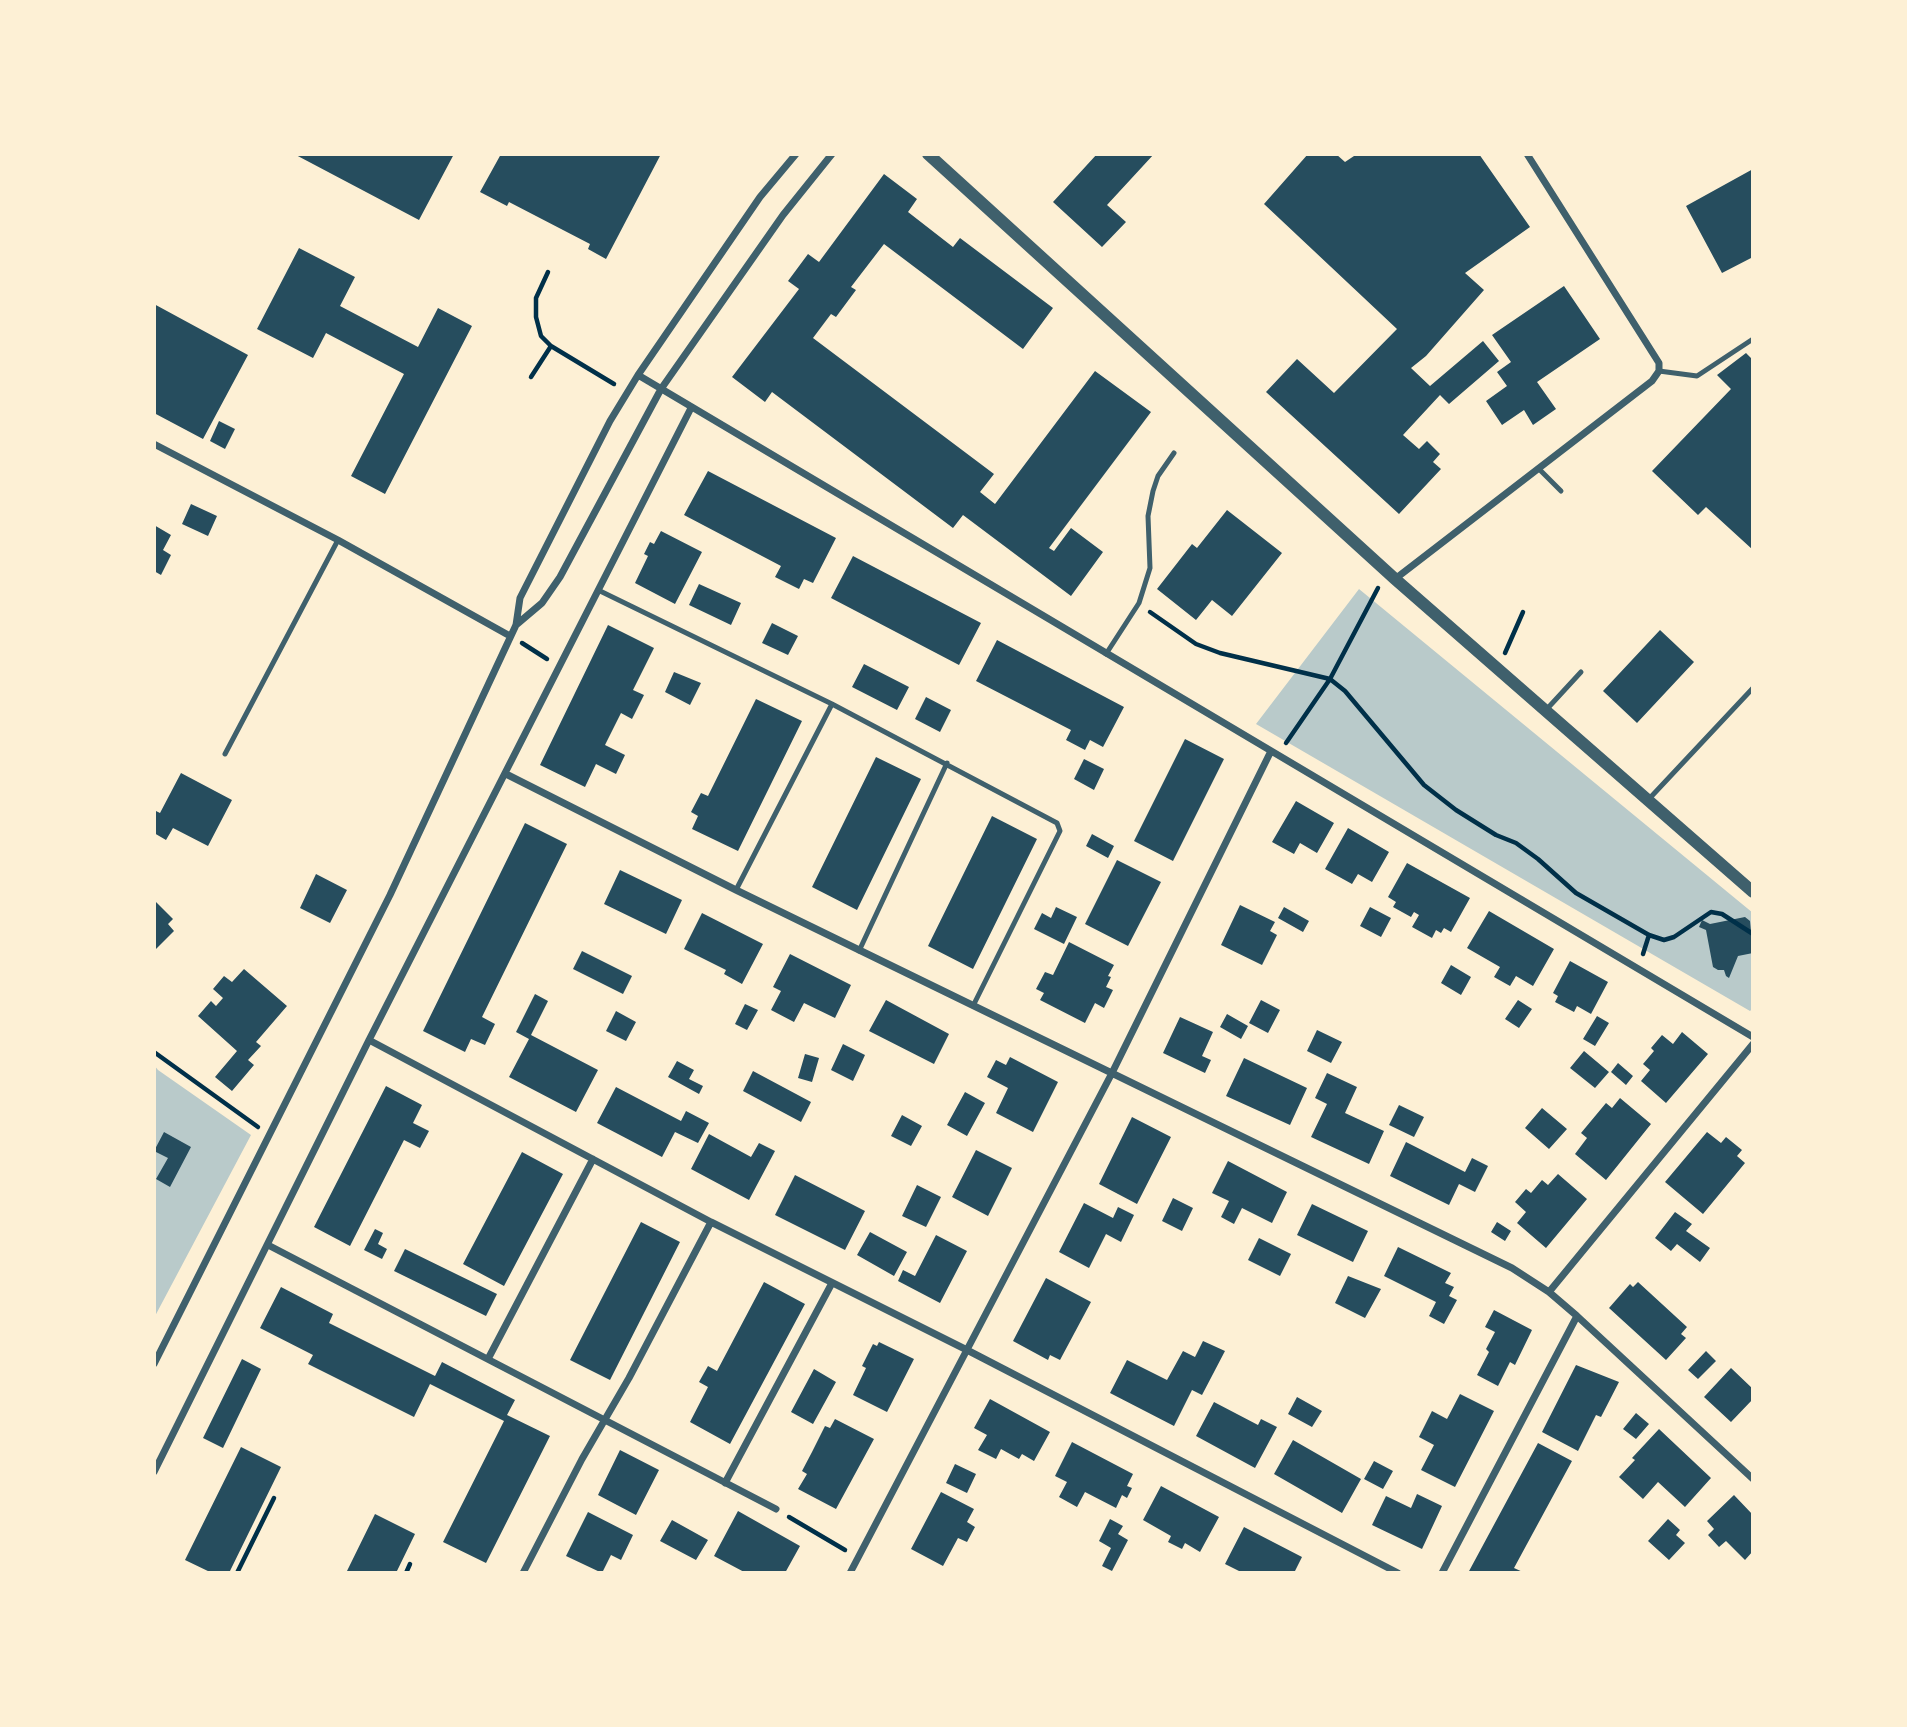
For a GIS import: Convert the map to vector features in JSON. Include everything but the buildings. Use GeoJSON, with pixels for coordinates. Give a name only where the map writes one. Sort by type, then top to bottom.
{"type":"FeatureCollection","features":[{"type":"Feature","properties":{"kind":"street"},"geometry":{"type":"LineString","coordinates":[[154,1364],[390,895],[516,625],[520,598],[627,392],[760,197],[796,154]]}},
{"type":"Feature","properties":{"kind":"street"},"geometry":{"type":"LineString","coordinates":[[516,625],[542,603],[560,577],[661,389],[783,215],[832,154]]}},
{"type":"Feature","properties":{"kind":"street"},"geometry":{"type":"LineString","coordinates":[[928,154],[1391,576],[1753,891]]}},
{"type":"Feature","properties":{"kind":"street"},"geometry":{"type":"LineString","coordinates":[[1391,576],[1539,469],[1652,381],[1659,371],[1659,363],[1527,154]]}},
{"type":"Feature","properties":{"kind":"street"},"geometry":{"type":"LineString","coordinates":[[638,375],[1753,1037]]}},
{"type":"Feature","properties":{"kind":"street"},"geometry":{"type":"LineString","coordinates":[[154,1472],[369,1040],[691,408]]}},
{"type":"Feature","properties":{"kind":"street"},"geometry":{"type":"LineString","coordinates":[[154,444],[338,540],[510,636]]}},
{"type":"Feature","properties":{"kind":"street"},"geometry":{"type":"LineString","coordinates":[[850,1573],[1112,1073],[1275,753]]}},
{"type":"Feature","properties":{"kind":"street"},"geometry":{"type":"LineString","coordinates":[[506,774],[859,951],[1512,1268],[1549,1292],[1577,1316],[1753,1479]]}},
{"type":"Feature","properties":{"kind":"street"},"geometry":{"type":"LineString","coordinates":[[369,1040],[711,1222],[967,1350],[1398,1573]]}},
{"type":"Feature","properties":{"kind":"street"},"geometry":{"type":"LineString","coordinates":[[1549,1292],[1753,1044]]}},
{"type":"Feature","properties":{"kind":"street"},"geometry":{"type":"LineString","coordinates":[[488,1359],[593,1159]]}},
{"type":"Feature","properties":{"kind":"street"},"geometry":{"type":"LineString","coordinates":[[523,1573],[711,1222]]}},
{"type":"Feature","properties":{"kind":"street"},"geometry":{"type":"LineString","coordinates":[[268,1245],[776,1509]]}},
{"type":"Feature","properties":{"kind":"street"},"geometry":{"type":"LineString","coordinates":[[725,1483],[832,1283]]}},
{"type":"Feature","properties":{"kind":"street"},"geometry":{"type":"LineString","coordinates":[[1443,1573],[1577,1316]]}},
{"type":"Feature","properties":{"kind":"lane"},"geometry":{"type":"LineString","coordinates":[[1659,371],[1697,376],[1753,339]]}},
{"type":"Feature","properties":{"kind":"lane"},"geometry":{"type":"LineString","coordinates":[[1106,654],[1139,603],[1150,568],[1148,516],[1153,491],[1158,476],[1174,453]]}},
{"type":"Feature","properties":{"kind":"lane"},"geometry":{"type":"LineString","coordinates":[[1539,469],[1561,491]]}},
{"type":"Feature","properties":{"kind":"lane"},"geometry":{"type":"LineString","coordinates":[[225,754],[338,540]]}},
{"type":"Feature","properties":{"kind":"lane"},"geometry":{"type":"LineString","coordinates":[[598,590],[832,704],[1057,823],[1060,831],[973,1006]]}},
{"type":"Feature","properties":{"kind":"lane"},"geometry":{"type":"LineString","coordinates":[[1546,710],[1581,672]]}},
{"type":"Feature","properties":{"kind":"lane"},"geometry":{"type":"LineString","coordinates":[[1648,800],[1753,688]]}},
{"type":"Feature","properties":{"kind":"lane"},"geometry":{"type":"LineString","coordinates":[[736,890],[832,704]]}},
{"type":"Feature","properties":{"kind":"lane"},"geometry":{"type":"LineString","coordinates":[[859,951],[947,763]]}},
{"type":"Feature","properties":{"kind":"path"},"geometry":{"type":"LineString","coordinates":[[548,272],[536,298],[536,317],[541,336],[551,346],[627,392]]}},
{"type":"Feature","properties":{"kind":"path"},"geometry":{"type":"LineString","coordinates":[[531,377],[551,346]]}},
{"type":"Feature","properties":{"kind":"path"},"geometry":{"type":"LineString","coordinates":[[1275,753],[1330,679],[1391,576]]}},
{"type":"Feature","properties":{"kind":"path"},"geometry":{"type":"LineString","coordinates":[[1139,603],[1196,644],[1208,649],[1330,679],[1345,691],[1424,785],[1455,810],[1496,835],[1516,843],[1576,894],[1649,935],[1664,940],[1674,937],[1711,912],[1722,914],[1753,933]]}},
{"type":"Feature","properties":{"kind":"path"},"geometry":{"type":"LineString","coordinates":[[1498,669],[1523,612]]}},
{"type":"Feature","properties":{"kind":"path"},"geometry":{"type":"LineString","coordinates":[[510,636],[560,666]]}},
{"type":"Feature","properties":{"kind":"path"},"geometry":{"type":"LineString","coordinates":[[154,1052],[270,1136]]}},
{"type":"Feature","properties":{"kind":"path"},"geometry":{"type":"LineString","coordinates":[[237,1573],[274,1497]]}},
{"type":"Feature","properties":{"kind":"path"},"geometry":{"type":"LineString","coordinates":[[776,1509],[858,1557]]}},
{"type":"Feature","properties":{"kind":"path"},"geometry":{"type":"LineString","coordinates":[[406,1573],[410,1564]]}},
{"type":"Feature","properties":{"kind":"shaded area"},"geometry":{"type":"Polygon","coordinates":[[[1359,589],[1753,913],[1753,1008],[1750,1011],[1256,724],[1359,589]]]}},
{"type":"Feature","properties":{"kind":"shaded area"},"geometry":{"type":"Polygon","coordinates":[[[154,1065],[251,1135],[154,1318],[154,1065]]]}}]}
